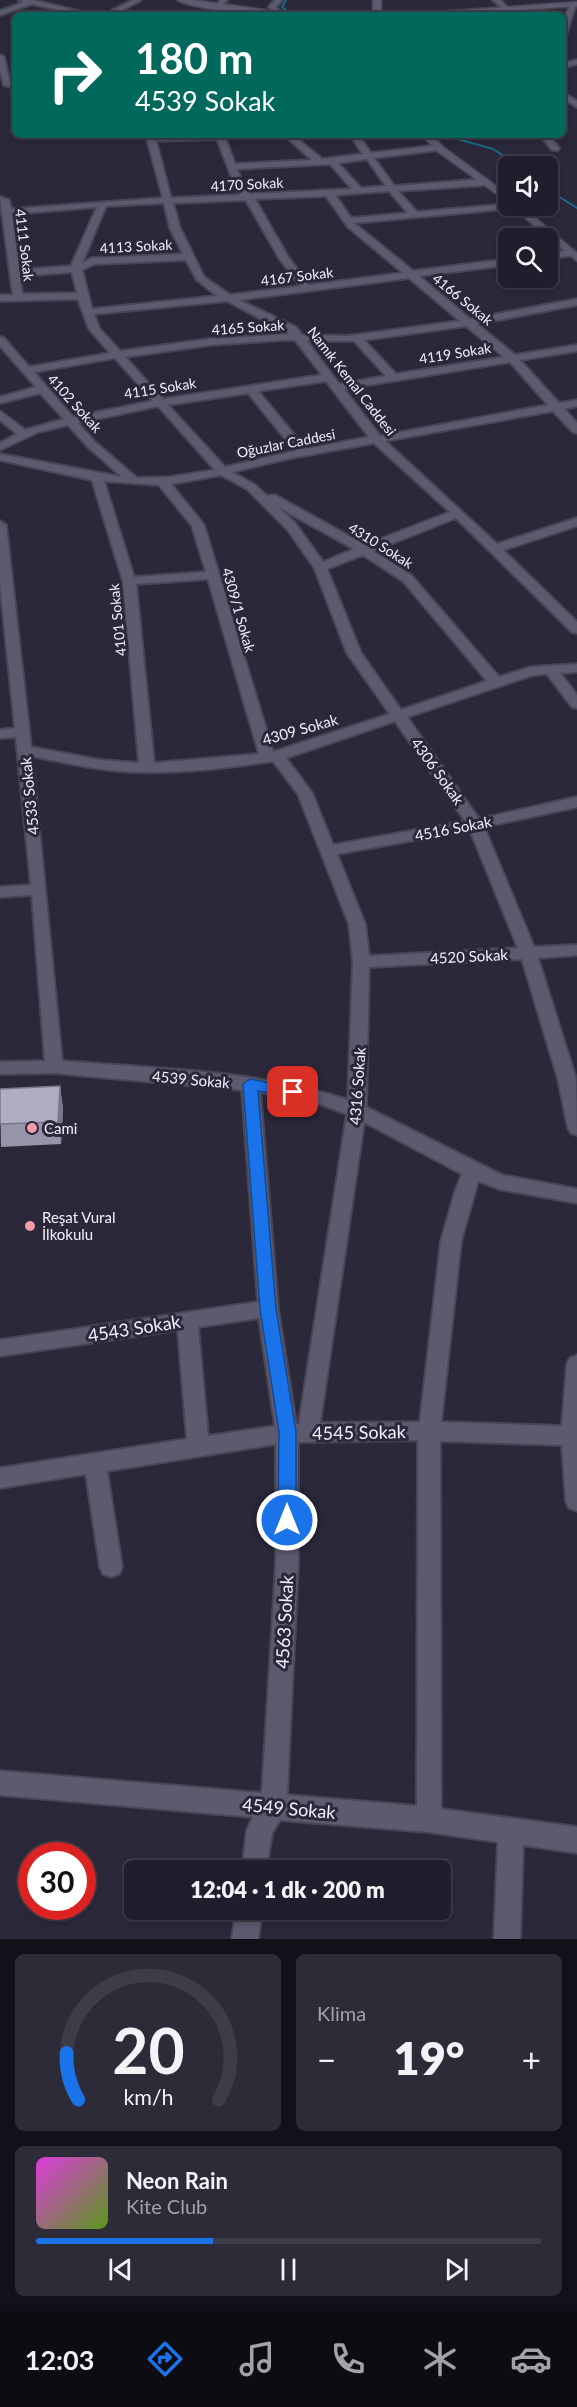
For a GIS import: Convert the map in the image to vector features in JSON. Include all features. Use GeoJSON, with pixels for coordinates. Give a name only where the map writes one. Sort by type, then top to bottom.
{"type":"FeatureCollection","features":[{"type":"Feature","properties":{"kind":"street"},"geometry":{"type":"LineString","coordinates":[[22,0],[64,12]]}},
{"type":"Feature","properties":{"kind":"street"},"geometry":{"type":"LineString","coordinates":[[113,12],[138,0]]}},
{"type":"Feature","properties":{"kind":"street"},"geometry":{"type":"LineString","coordinates":[[180,0],[240,12]]}},
{"type":"Feature","properties":{"kind":"street"},"geometry":{"type":"LineString","coordinates":[[217,7],[224,0]]}},
{"type":"Feature","properties":{"kind":"street"},"geometry":{"type":"LineString","coordinates":[[279,0],[273,7],[279,12]]}},
{"type":"Feature","properties":{"kind":"street"},"geometry":{"type":"LineString","coordinates":[[370,0],[377,0]]}},
{"type":"Feature","properties":{"kind":"street"},"geometry":{"type":"LineString","coordinates":[[496,0],[504,11]]}},
{"type":"Feature","properties":{"kind":"street"},"geometry":{"type":"LineString","coordinates":[[0,13],[32,2]]}},
{"type":"Feature","properties":{"kind":"street"},"geometry":{"type":"LineString","coordinates":[[483,12],[575,4]]}},
{"type":"Feature","properties":{"kind":"street"},"geometry":{"type":"LineString","coordinates":[[566,31],[566,17],[575,4]]}},
{"type":"Feature","properties":{"kind":"street"},"geometry":{"type":"LineString","coordinates":[[76,12],[89,6]]}},
{"type":"Feature","properties":{"kind":"street"},"geometry":{"type":"LineString","coordinates":[[566,17],[577,20]]}},
{"type":"Feature","properties":{"kind":"street"},"geometry":{"type":"LineString","coordinates":[[0,57],[8,85]]}},
{"type":"Feature","properties":{"kind":"street"},"geometry":{"type":"LineString","coordinates":[[566,90],[577,107]]}},
{"type":"Feature","properties":{"kind":"street","name":"Namık Kemal Caddesi"},"geometry":{"type":"LineString","coordinates":[[151,138],[175,228],[204,283],[228,298],[292,329],[378,441],[458,513],[577,629]]}},
{"type":"Feature","properties":{"kind":"street"},"geometry":{"type":"LineString","coordinates":[[221,138],[241,191],[249,197],[284,258],[308,288]]}},
{"type":"Feature","properties":{"kind":"street"},"geometry":{"type":"LineString","coordinates":[[292,138],[319,161]]}},
{"type":"Feature","properties":{"kind":"street"},"geometry":{"type":"LineString","coordinates":[[356,138],[392,189],[414,214]]}},
{"type":"Feature","properties":{"kind":"street"},"geometry":{"type":"LineString","coordinates":[[429,138],[498,191]]}},
{"type":"Feature","properties":{"kind":"street"},"geometry":{"type":"LineString","coordinates":[[547,138],[555,148]]}},
{"type":"Feature","properties":{"kind":"street"},"geometry":{"type":"LineString","coordinates":[[232,167],[332,160],[438,147]]}},
{"type":"Feature","properties":{"kind":"street"},"geometry":{"type":"LineString","coordinates":[[332,160],[359,191]]}},
{"type":"Feature","properties":{"kind":"street","name":"4170 Sokak"},"geometry":{"type":"LineString","coordinates":[[8,212],[103,204],[329,193],[486,182]]}},
{"type":"Feature","properties":{"kind":"street","name":"4166 Sokak"},"geometry":{"type":"LineString","coordinates":[[329,193],[348,221],[513,360],[577,430]]}},
{"type":"Feature","properties":{"kind":"street","name":"4111 Sokak"},"geometry":{"type":"LineString","coordinates":[[0,200],[6,201],[18,297]]}},
{"type":"Feature","properties":{"kind":"street"},"geometry":{"type":"LineString","coordinates":[[103,204],[79,256],[77,269],[82,296],[93,329],[222,472]]}},
{"type":"Feature","properties":{"kind":"street"},"geometry":{"type":"LineString","coordinates":[[348,221],[498,207]]}},
{"type":"Feature","properties":{"kind":"street"},"geometry":{"type":"LineString","coordinates":[[528,216],[574,256]]}},
{"type":"Feature","properties":{"kind":"street"},"geometry":{"type":"LineString","coordinates":[[0,232],[11,231]]}},
{"type":"Feature","properties":{"kind":"street"},"geometry":{"type":"LineString","coordinates":[[558,256],[574,256]]}},
{"type":"Feature","properties":{"kind":"street","name":"4113 Sokak"},"geometry":{"type":"LineString","coordinates":[[16,273],[77,269],[92,261],[189,257]]}},
{"type":"Feature","properties":{"kind":"street","name":"4167 Sokak"},"geometry":{"type":"LineString","coordinates":[[88,312],[228,298],[498,263]]}},
{"type":"Feature","properties":{"kind":"street"},"geometry":{"type":"LineString","coordinates":[[0,298],[82,296]]}},
{"type":"Feature","properties":{"kind":"street","name":"4165 Sokak"},"geometry":{"type":"LineString","coordinates":[[27,370],[116,354],[220,342],[298,337],[322,341],[356,338],[468,322],[577,302]]}},
{"type":"Feature","properties":{"kind":"street"},"geometry":{"type":"LineString","coordinates":[[356,338],[394,378]]}},
{"type":"Feature","properties":{"kind":"street","name":"4102 Sokak"},"geometry":{"type":"LineString","coordinates":[[0,340],[5,351],[27,370],[91,444],[134,480]]}},
{"type":"Feature","properties":{"kind":"street","name":"4119 Sokak"},"geometry":{"type":"LineString","coordinates":[[338,387],[577,348]]}},
{"type":"Feature","properties":{"kind":"street","name":"4115 Sokak"},"geometry":{"type":"LineString","coordinates":[[0,447],[24,435],[70,420],[158,402],[330,377]]}},
{"type":"Feature","properties":{"kind":"street"},"geometry":{"type":"LineString","coordinates":[[0,400],[42,389]]}},
{"type":"Feature","properties":{"kind":"street"},"geometry":{"type":"LineString","coordinates":[[251,389],[303,453]]}},
{"type":"Feature","properties":{"kind":"street","name":"Oğuzlar Caddesi"},"geometry":{"type":"LineString","coordinates":[[0,457],[96,475],[162,481],[222,472],[303,453],[577,403]]}},
{"type":"Feature","properties":{"kind":"street"},"geometry":{"type":"LineString","coordinates":[[0,414],[24,435]]}},
{"type":"Feature","properties":{"kind":"street","name":"4310 Sokak"},"geometry":{"type":"LineString","coordinates":[[222,472],[364,550],[407,578],[496,683]]}},
{"type":"Feature","properties":{"kind":"street","name":"4101 Sokak"},"geometry":{"type":"LineString","coordinates":[[96,475],[129,581],[147,767]]}},
{"type":"Feature","properties":{"kind":"street","name":"4309/1 Sokak"},"geometry":{"type":"LineString","coordinates":[[162,481],[198,525],[272,756]]}},
{"type":"Feature","properties":{"kind":"street","name":"4310 Sokak"},"geometry":{"type":"LineString","coordinates":[[251,487],[291,526],[320,567]]}},
{"type":"Feature","properties":{"kind":"street"},"geometry":{"type":"LineString","coordinates":[[320,567],[458,513]]}},
{"type":"Feature","properties":{"kind":"street"},"geometry":{"type":"LineString","coordinates":[[495,549],[577,522]]}},
{"type":"Feature","properties":{"kind":"street","name":"4533 Sokak"},"geometry":{"type":"LineString","coordinates":[[0,525],[6,623],[25,750],[54,1067]]}},
{"type":"Feature","properties":{"kind":"street","name":"4306 Sokak"},"geometry":{"type":"LineString","coordinates":[[320,567],[354,652],[397,717],[475,824],[528,952],[567,1079],[577,1128]]}},
{"type":"Feature","properties":{"kind":"street"},"geometry":{"type":"LineString","coordinates":[[129,581],[213,575]]}},
{"type":"Feature","properties":{"kind":"street"},"geometry":{"type":"LineString","coordinates":[[557,610],[577,608]]}},
{"type":"Feature","properties":{"kind":"street","name":"4309 Sokak"},"geometry":{"type":"LineString","coordinates":[[25,750],[84,763],[147,767],[208,764],[272,756],[397,717],[531,671],[577,668]]}},
{"type":"Feature","properties":{"kind":"street"},"geometry":{"type":"LineString","coordinates":[[549,669],[577,704]]}},
{"type":"Feature","properties":{"kind":"street"},"geometry":{"type":"LineString","coordinates":[[0,734],[22,732]]}},
{"type":"Feature","properties":{"kind":"street","name":"4316 Sokak"},"geometry":{"type":"LineString","coordinates":[[272,756],[305,793],[357,924],[361,962],[357,1110],[298,1432]]}},
{"type":"Feature","properties":{"kind":"street","name":"4516 Sokak"},"geometry":{"type":"LineString","coordinates":[[328,851],[475,824],[577,802]]}},
{"type":"Feature","properties":{"kind":"street"},"geometry":{"type":"LineString","coordinates":[[0,892],[39,889]]}},
{"type":"Feature","properties":{"kind":"street","name":"4520 Sokak"},"geometry":{"type":"LineString","coordinates":[[361,962],[577,950]]}},
{"type":"Feature","properties":{"kind":"street","name":"4539 Sokak"},"geometry":{"type":"LineString","coordinates":[[0,1068],[54,1067],[250,1084],[315,1096],[357,1110],[473,1171],[499,1182],[577,1196]]}},
{"type":"Feature","properties":{"kind":"street","name":"4563 Sokak"},"geometry":{"type":"LineString","coordinates":[[250,1084],[268,1309],[298,1432],[274,1806],[260,1830],[256,1860]]}},
{"type":"Feature","properties":{"kind":"street"},"geometry":{"type":"LineString","coordinates":[[429,1820],[429,1431],[451,1241],[464,1192],[473,1171]]}},
{"type":"Feature","properties":{"kind":"street","name":"4543 Sokak"},"geometry":{"type":"LineString","coordinates":[[0,1348],[268,1309]]}},
{"type":"Feature","properties":{"kind":"street"},"geometry":{"type":"LineString","coordinates":[[188,1320],[198,1446]]}},
{"type":"Feature","properties":{"kind":"street"},"geometry":{"type":"LineString","coordinates":[[577,1364],[575,1436],[577,1501]]}},
{"type":"Feature","properties":{"kind":"street","name":"4545 Sokak"},"geometry":{"type":"LineString","coordinates":[[0,1478],[298,1432],[429,1431],[575,1436]]}},
{"type":"Feature","properties":{"kind":"street"},"geometry":{"type":"LineString","coordinates":[[95,1462],[111,1567]]}},
{"type":"Feature","properties":{"kind":"street","name":"4549 Sokak"},"geometry":{"type":"LineString","coordinates":[[0,1783],[429,1820],[577,1840]]}},
{"type":"Feature","properties":{"kind":"street"},"geometry":{"type":"LineString","coordinates":[[507,1939],[511,1832]]}},
{"type":"Feature","properties":{"kind":"street"},"geometry":{"type":"LineString","coordinates":[[245,1939],[248,1920]]}},
{"type":"Feature","properties":{"kind":"building"},"geometry":{"type":"Polygon","coordinates":[[[60,1086],[58,1122],[0,1124],[0,1089],[60,1086]]]}},
{"type":"Feature","properties":{"kind":"waterway"},"geometry":{"type":"LineString","coordinates":[[286,0],[282,7],[288,12]]}},
{"type":"Feature","properties":{"kind":"waterway"},"geometry":{"type":"LineString","coordinates":[[454,138],[493,149],[504,156]]}},
{"type":"Feature","properties":{"kind":"waterway"},"geometry":{"type":"LineString","coordinates":[[558,196],[577,208]]}},
{"type":"Feature","properties":{"kind":"place","name":"Cami"},"geometry":{"type":"Point","coordinates":[32,1128]}},
{"type":"Feature","properties":{"kind":"place","name":"Reşat Vural İlkokulu"},"geometry":{"type":"Point","coordinates":[30,1226]}},
{"type":"Feature","properties":{"kind":"route"},"geometry":{"type":"LineString","coordinates":[[287,1520],[287,1432],[268,1309],[250,1084],[293,1092]]}}]}
